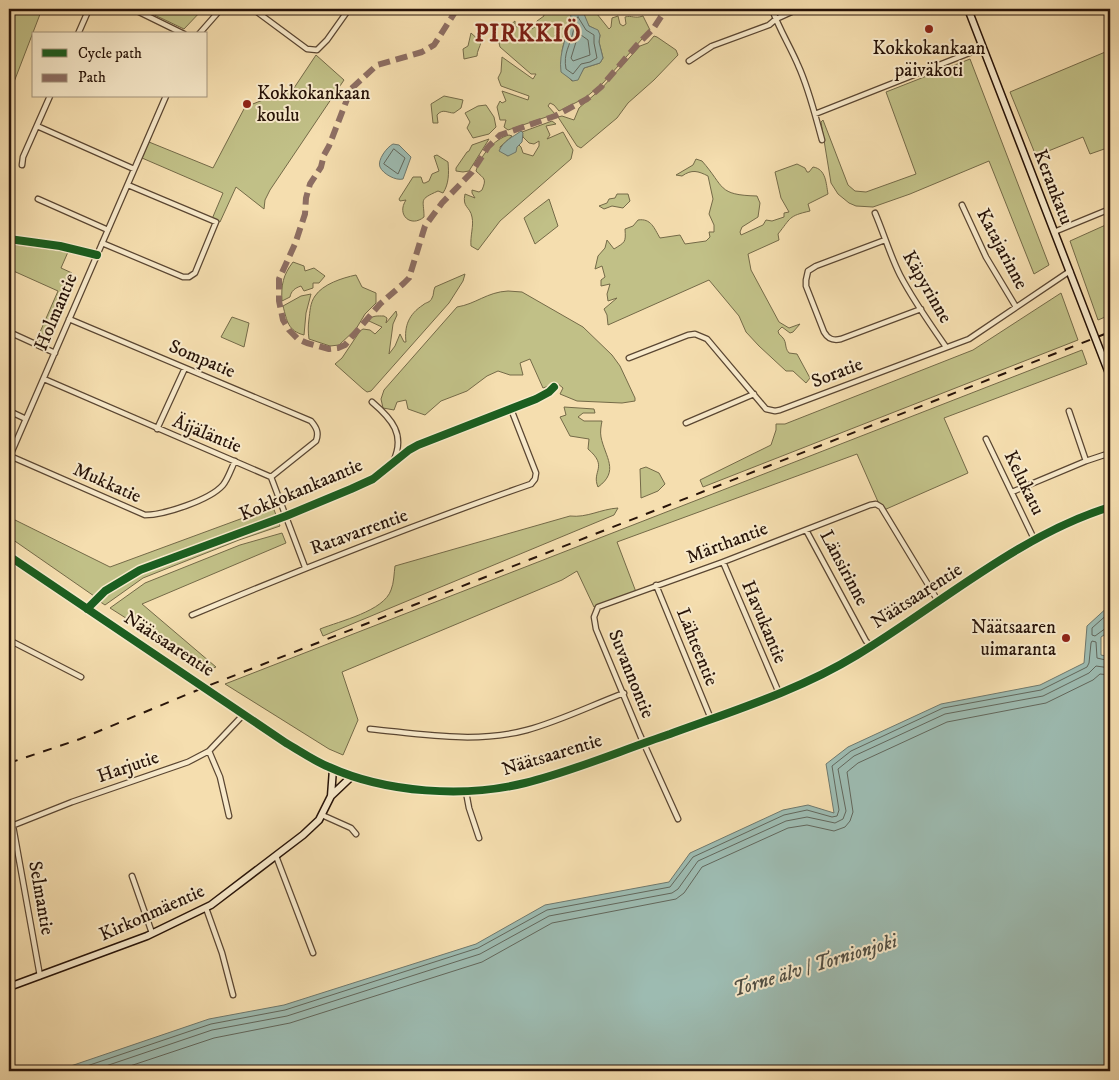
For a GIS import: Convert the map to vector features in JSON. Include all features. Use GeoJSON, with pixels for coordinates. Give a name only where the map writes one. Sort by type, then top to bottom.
{"type":"FeatureCollection","features":[{"type":"Feature","properties":{"kind":"street"},"geometry":{"type":"LineString","coordinates":[[79,32],[89,9]]}},
{"type":"Feature","properties":{"kind":"street"},"geometry":{"type":"LineString","coordinates":[[132,9],[180,32]]}},
{"type":"Feature","properties":{"kind":"street"},"geometry":{"type":"LineString","coordinates":[[201,32],[222,9]]}},
{"type":"Feature","properties":{"kind":"street"},"geometry":{"type":"LineString","coordinates":[[253,9],[307,50],[316,50],[327,40],[349,9]]}},
{"type":"Feature","properties":{"kind":"street"},"geometry":{"type":"LineString","coordinates":[[772,9],[799,66],[822,140]]}},
{"type":"Feature","properties":{"kind":"street"},"geometry":{"type":"LineString","coordinates":[[689,61],[712,46],[769,25],[776,19],[798,9]]}},
{"type":"Feature","properties":{"kind":"street","name":"Kerankatu"},"geometry":{"type":"LineString","coordinates":[[968,9],[1110,376]]}},
{"type":"Feature","properties":{"kind":"street"},"geometry":{"type":"LineString","coordinates":[[815,114],[982,48]]}},
{"type":"Feature","properties":{"kind":"street"},"geometry":{"type":"LineString","coordinates":[[22,165],[23,157],[49,98]]}},
{"type":"Feature","properties":{"kind":"street","name":"Holmantie"},"geometry":{"type":"LineString","coordinates":[[9,457],[165,98]]}},
{"type":"Feature","properties":{"kind":"street"},"geometry":{"type":"LineString","coordinates":[[36,126],[134,169]]}},
{"type":"Feature","properties":{"kind":"street"},"geometry":{"type":"LineString","coordinates":[[102,243],[183,277],[189,277],[195,273],[216,222],[128,185]]}},
{"type":"Feature","properties":{"kind":"street"},"geometry":{"type":"LineString","coordinates":[[38,199],[108,230]]}},
{"type":"Feature","properties":{"kind":"street","name":"Katajarinne"},"geometry":{"type":"LineString","coordinates":[[962,205],[986,257],[1016,307]]}},
{"type":"Feature","properties":{"kind":"street"},"geometry":{"type":"LineString","coordinates":[[1054,232],[1110,209]]}},
{"type":"Feature","properties":{"kind":"street","name":"Käpyrinne"},"geometry":{"type":"LineString","coordinates":[[875,213],[900,275],[946,348]]}},
{"type":"Feature","properties":{"kind":"street","name":"Käpyrinne"},"geometry":{"type":"LineString","coordinates":[[885,240],[816,266],[807,273],[806,286],[826,336],[832,340],[841,339],[921,309]]}},
{"type":"Feature","properties":{"kind":"street","name":"Soratie"},"geometry":{"type":"LineString","coordinates":[[629,358],[688,335],[701,335],[707,339],[766,408],[775,411],[969,339],[1070,270]]}},
{"type":"Feature","properties":{"kind":"street","name":"Sompatie"},"geometry":{"type":"LineString","coordinates":[[69,319],[311,421],[318,433],[314,444],[271,477]]}},
{"type":"Feature","properties":{"kind":"street"},"geometry":{"type":"LineString","coordinates":[[9,332],[55,353]]}},
{"type":"Feature","properties":{"kind":"street"},"geometry":{"type":"LineString","coordinates":[[157,429],[185,368]]}},
{"type":"Feature","properties":{"kind":"street","name":"Äijäläntie"},"geometry":{"type":"LineString","coordinates":[[44,379],[271,477]]}},
{"type":"Feature","properties":{"kind":"street","name":"Kokkokankaantie"},"geometry":{"type":"LineString","coordinates":[[87,610],[105,592],[140,570],[286,516],[365,483],[418,445],[536,399],[554,387]]}},
{"type":"Feature","properties":{"kind":"street"},"geometry":{"type":"LineString","coordinates":[[686,423],[754,394]]}},
{"type":"Feature","properties":{"kind":"street"},"geometry":{"type":"LineString","coordinates":[[372,402],[387,415],[396,430],[397,449],[392,463]]}},
{"type":"Feature","properties":{"kind":"street","name":"Ratavarrentie"},"geometry":{"type":"LineString","coordinates":[[192,615],[305,567],[405,528],[424,524],[531,484],[535,479],[536,473],[511,409]]}},
{"type":"Feature","properties":{"kind":"street"},"geometry":{"type":"LineString","coordinates":[[9,411],[26,419]]}},
{"type":"Feature","properties":{"kind":"street"},"geometry":{"type":"LineString","coordinates":[[1069,411],[1086,461]]}},
{"type":"Feature","properties":{"kind":"street","name":"Kelukatu"},"geometry":{"type":"LineString","coordinates":[[986,439],[1035,541]]}},
{"type":"Feature","properties":{"kind":"street"},"geometry":{"type":"LineString","coordinates":[[1012,492],[1110,453]]}},
{"type":"Feature","properties":{"kind":"street","name":"Mukkatie"},"geometry":{"type":"LineString","coordinates":[[9,457],[144,515],[155,515],[206,498],[224,484],[235,461]]}},
{"type":"Feature","properties":{"kind":"street"},"geometry":{"type":"LineString","coordinates":[[271,477],[305,567]]}},
{"type":"Feature","properties":{"kind":"street","name":"Märthantie"},"geometry":{"type":"LineString","coordinates":[[594,617],[598,607],[876,504],[882,507],[938,601]]}},
{"type":"Feature","properties":{"kind":"street","name":"Näätsaarentie"},"geometry":{"type":"LineString","coordinates":[[9,556],[291,746],[333,769],[352,776],[422,790],[466,792],[522,784],[546,778],[711,719],[824,674],[1035,541],[1074,521],[1110,507]]}},
{"type":"Feature","properties":{"kind":"street","name":"Länsirinne"},"geometry":{"type":"LineString","coordinates":[[806,530],[866,641],[871,646]]}},
{"type":"Feature","properties":{"kind":"street","name":"Havukantie"},"geometry":{"type":"LineString","coordinates":[[722,562],[779,693]]}},
{"type":"Feature","properties":{"kind":"street","name":"Lähteentie"},"geometry":{"type":"LineString","coordinates":[[656,586],[711,719]]}},
{"type":"Feature","properties":{"kind":"street","name":"Suvannontie"},"geometry":{"type":"LineString","coordinates":[[594,617],[596,629],[678,819]]}},
{"type":"Feature","properties":{"kind":"street"},"geometry":{"type":"LineString","coordinates":[[9,640],[81,677]]}},
{"type":"Feature","properties":{"kind":"street"},"geometry":{"type":"LineString","coordinates":[[370,729],[455,738],[496,735],[526,730],[624,693]]}},
{"type":"Feature","properties":{"kind":"street","name":"Harjutie"},"geometry":{"type":"LineString","coordinates":[[11,826],[72,802],[188,762],[209,751],[244,714]]}},
{"type":"Feature","properties":{"kind":"street"},"geometry":{"type":"LineString","coordinates":[[209,751],[220,777],[229,816]]}},
{"type":"Feature","properties":{"kind":"street","name":"Kirkonmäentie"},"geometry":{"type":"LineString","coordinates":[[331,796],[333,769]]}},
{"type":"Feature","properties":{"kind":"street","name":"Kirkonmäentie"},"geometry":{"type":"LineString","coordinates":[[9,987],[152,934],[206,908],[303,835],[322,815],[331,796],[352,776]]}},
{"type":"Feature","properties":{"kind":"street"},"geometry":{"type":"LineString","coordinates":[[466,792],[479,838]]}},
{"type":"Feature","properties":{"kind":"street"},"geometry":{"type":"LineString","coordinates":[[322,815],[351,828],[356,834]]}},
{"type":"Feature","properties":{"kind":"street","name":"Selmantie"},"geometry":{"type":"LineString","coordinates":[[11,826],[40,976]]}},
{"type":"Feature","properties":{"kind":"street"},"geometry":{"type":"LineString","coordinates":[[276,856],[313,953]]}},
{"type":"Feature","properties":{"kind":"street"},"geometry":{"type":"LineString","coordinates":[[132,876],[152,934]]}},
{"type":"Feature","properties":{"kind":"street"},"geometry":{"type":"LineString","coordinates":[[206,908],[222,953],[232,995]]}},
{"type":"Feature","properties":{"kind":"shaded area"},"geometry":{"type":"Polygon","coordinates":[[[9,9],[42,9],[32,32],[9,95],[9,9]]]}},
{"type":"Feature","properties":{"kind":"shaded area"},"geometry":{"type":"Polygon","coordinates":[[[142,9],[203,9],[184,29],[142,9]]]}},
{"type":"Feature","properties":{"kind":"shaded area"},"geometry":{"type":"Polygon","coordinates":[[[540,9],[578,9],[572,13],[562,51],[567,76],[572,81],[578,79],[584,68],[600,63],[603,58],[599,42],[600,35],[589,26],[580,9],[593,9],[609,29],[612,18],[618,16],[620,24],[623,26],[626,24],[625,17],[643,16],[650,30],[603,83],[585,98],[559,111],[550,103],[548,106],[555,114],[508,130],[504,127],[506,120],[500,120],[497,107],[500,101],[502,103],[506,101],[502,91],[528,100],[529,96],[501,86],[498,78],[501,72],[502,57],[533,79],[536,74],[531,74],[500,47],[499,43],[515,21],[515,26],[517,27],[526,22],[532,29],[536,26],[537,21],[544,16],[543,11],[540,9]]]}},
{"type":"Feature","properties":{"kind":"shaded area"},"geometry":{"type":"Polygon","coordinates":[[[471,33],[481,44],[477,56],[464,59],[463,49],[468,46],[471,33]]]}},
{"type":"Feature","properties":{"kind":"shaded area"},"geometry":{"type":"Polygon","coordinates":[[[654,36],[676,50],[678,55],[628,103],[617,118],[581,148],[577,146],[558,117],[562,116],[574,120],[579,108],[601,89],[640,46],[648,43],[654,36]]]}},
{"type":"Feature","properties":{"kind":"shaded area"},"geometry":{"type":"Polygon","coordinates":[[[1110,50],[1110,147],[1090,154],[1083,137],[1036,156],[1010,92],[1110,50]]]}},
{"type":"Feature","properties":{"kind":"shaded area"},"geometry":{"type":"Polygon","coordinates":[[[316,55],[344,80],[270,190],[265,200],[264,209],[236,187],[220,222],[212,219],[223,193],[142,158],[149,142],[213,168],[245,107],[294,88],[316,55]]]}},
{"type":"Feature","properties":{"kind":"shaded area"},"geometry":{"type":"Polygon","coordinates":[[[970,59],[1049,265],[1034,274],[989,161],[910,194],[873,207],[856,206],[849,203],[838,194],[831,183],[821,122],[823,120],[848,185],[855,191],[866,192],[916,174],[886,92],[970,59]]]}},
{"type":"Feature","properties":{"kind":"shaded area"},"geometry":{"type":"Polygon","coordinates":[[[444,96],[463,100],[461,108],[454,113],[441,112],[437,115],[438,123],[433,123],[431,104],[444,96]]]}},
{"type":"Feature","properties":{"kind":"shaded area"},"geometry":{"type":"Polygon","coordinates":[[[486,105],[494,117],[496,127],[489,134],[473,138],[467,128],[470,122],[465,113],[478,106],[486,105]]]}},
{"type":"Feature","properties":{"kind":"shaded area"},"geometry":{"type":"Polygon","coordinates":[[[552,121],[556,124],[546,126],[550,135],[547,139],[563,132],[573,150],[571,159],[500,221],[478,250],[471,246],[471,213],[465,205],[464,199],[465,194],[475,198],[472,190],[479,192],[482,190],[484,179],[476,171],[484,154],[498,140],[509,135],[512,136],[500,147],[501,151],[508,156],[519,145],[523,153],[533,156],[539,146],[539,141],[534,144],[529,143],[523,137],[522,132],[552,121]]]}},
{"type":"Feature","properties":{"kind":"shaded area"},"geometry":{"type":"Polygon","coordinates":[[[489,139],[469,171],[456,171],[456,168],[472,145],[489,139]]]}},
{"type":"Feature","properties":{"kind":"shaded area"},"geometry":{"type":"Polygon","coordinates":[[[437,155],[448,162],[448,178],[445,190],[443,193],[438,191],[427,196],[423,201],[424,217],[419,220],[410,220],[406,218],[403,211],[403,205],[406,200],[400,201],[399,199],[413,177],[421,177],[423,183],[425,183],[429,181],[432,174],[439,171],[434,156],[437,155]]]}},
{"type":"Feature","properties":{"kind":"shaded area"},"geometry":{"type":"Polygon","coordinates":[[[696,159],[702,161],[723,188],[735,194],[757,196],[760,203],[758,217],[742,227],[741,235],[763,225],[766,220],[772,221],[784,217],[784,213],[789,212],[781,198],[775,172],[797,164],[805,168],[807,172],[813,167],[823,174],[828,194],[808,204],[810,211],[791,218],[778,234],[779,240],[748,254],[751,270],[779,322],[789,328],[800,324],[790,333],[782,327],[778,331],[784,339],[787,351],[797,354],[810,378],[806,383],[793,371],[786,371],[759,346],[746,332],[739,316],[709,280],[608,325],[604,309],[617,298],[608,301],[607,294],[610,284],[601,286],[601,280],[605,277],[602,266],[595,269],[598,256],[605,248],[607,240],[614,249],[624,242],[625,229],[633,226],[638,220],[649,222],[660,238],[680,235],[685,244],[706,241],[710,237],[709,232],[714,232],[714,225],[709,214],[713,199],[708,176],[695,172],[689,172],[682,176],[676,175],[693,165],[696,159]]]}},
{"type":"Feature","properties":{"kind":"shaded area"},"geometry":{"type":"Polygon","coordinates":[[[617,194],[628,194],[630,201],[623,208],[612,206],[604,209],[599,206],[607,203],[609,199],[615,198],[617,194]]]}},
{"type":"Feature","properties":{"kind":"shaded area"},"geometry":{"type":"Polygon","coordinates":[[[549,199],[558,226],[535,244],[524,218],[549,199]]]}},
{"type":"Feature","properties":{"kind":"shaded area"},"geometry":{"type":"Polygon","coordinates":[[[1110,223],[1110,315],[1098,320],[1070,241],[1110,223]]]}},
{"type":"Feature","properties":{"kind":"shaded area"},"geometry":{"type":"Polygon","coordinates":[[[9,244],[68,252],[61,268],[72,273],[43,342],[37,339],[58,291],[9,269],[9,244]]]}},
{"type":"Feature","properties":{"kind":"shaded area"},"geometry":{"type":"Polygon","coordinates":[[[293,262],[304,266],[305,271],[314,268],[325,276],[319,283],[313,283],[313,288],[304,291],[301,286],[292,291],[290,297],[282,301],[283,280],[293,262]]]}},
{"type":"Feature","properties":{"kind":"shaded area"},"geometry":{"type":"Polygon","coordinates":[[[465,274],[463,281],[449,303],[371,391],[367,392],[363,389],[335,364],[342,358],[360,331],[363,329],[370,330],[375,334],[382,327],[369,321],[371,318],[384,316],[387,318],[386,323],[396,311],[397,315],[393,324],[389,354],[400,334],[404,342],[406,342],[408,321],[414,312],[431,300],[435,287],[465,274]]]}},
{"type":"Feature","properties":{"kind":"shaded area"},"geometry":{"type":"Polygon","coordinates":[[[356,275],[362,287],[376,293],[376,303],[365,314],[356,329],[339,345],[330,346],[309,339],[310,310],[315,296],[328,285],[356,275]]]}},
{"type":"Feature","properties":{"kind":"shaded area"},"geometry":{"type":"Polygon","coordinates":[[[508,291],[522,292],[583,327],[612,355],[620,366],[635,401],[622,403],[577,401],[560,394],[563,388],[557,383],[543,388],[530,359],[520,363],[523,375],[510,375],[498,371],[487,376],[467,391],[441,401],[425,415],[408,409],[406,400],[397,402],[394,410],[383,408],[381,399],[384,390],[457,307],[508,291]]]}},
{"type":"Feature","properties":{"kind":"shaded area"},"geometry":{"type":"Polygon","coordinates":[[[1061,293],[1078,340],[703,487],[700,480],[771,445],[776,424],[785,424],[973,350],[1061,293]]]}},
{"type":"Feature","properties":{"kind":"shaded area"},"geometry":{"type":"Polygon","coordinates":[[[311,294],[306,313],[304,335],[291,328],[283,306],[301,296],[311,294]]]}},
{"type":"Feature","properties":{"kind":"shaded area"},"geometry":{"type":"Polygon","coordinates":[[[232,317],[249,323],[244,347],[221,337],[232,317]]]}},
{"type":"Feature","properties":{"kind":"shaded area"},"geometry":{"type":"Polygon","coordinates":[[[1082,350],[1087,364],[944,418],[968,473],[884,510],[879,504],[857,454],[617,542],[636,592],[594,607],[577,571],[562,580],[342,672],[358,720],[343,755],[329,749],[225,684],[1082,350]]]}},
{"type":"Feature","properties":{"kind":"shaded area"},"geometry":{"type":"Polygon","coordinates":[[[564,407],[594,409],[595,413],[583,413],[578,417],[584,421],[602,421],[601,437],[610,469],[605,481],[598,487],[596,477],[599,465],[594,455],[588,449],[589,439],[570,436],[560,417],[566,415],[564,407]]]}},
{"type":"Feature","properties":{"kind":"shaded area"},"geometry":{"type":"Polygon","coordinates":[[[646,467],[659,473],[665,484],[658,491],[641,498],[640,469],[646,467]]]}},
{"type":"Feature","properties":{"kind":"shaded area"},"geometry":{"type":"Polygon","coordinates":[[[273,507],[276,515],[138,567],[94,596],[9,537],[9,517],[110,567],[273,507]]]}},
{"type":"Feature","properties":{"kind":"shaded area"},"geometry":{"type":"Polygon","coordinates":[[[618,508],[614,515],[323,636],[320,629],[360,614],[380,604],[391,590],[395,566],[570,516],[582,516],[618,508]]]}},
{"type":"Feature","properties":{"kind":"shaded area"},"geometry":{"type":"Polygon","coordinates":[[[278,521],[280,526],[143,578],[105,605],[99,601],[141,573],[278,521]]]}},
{"type":"Feature","properties":{"kind":"shaded area"},"geometry":{"type":"Polygon","coordinates":[[[282,533],[286,543],[142,604],[216,667],[208,670],[110,608],[145,583],[240,545],[282,533]]]}},
{"type":"Feature","properties":{"kind":"water"},"geometry":{"type":"Polygon","coordinates":[[[578,9],[582,9],[589,26],[598,30],[603,58],[600,63],[584,68],[578,80],[573,81],[561,72],[560,64],[571,14],[578,9]]]}},
{"type":"Feature","properties":{"kind":"water"},"geometry":{"type":"Polygon","coordinates":[[[521,131],[523,133],[522,142],[517,147],[516,152],[508,156],[499,151],[506,142],[521,131]]]}},
{"type":"Feature","properties":{"kind":"water"},"geometry":{"type":"Polygon","coordinates":[[[393,144],[399,145],[411,157],[403,179],[390,176],[384,172],[379,164],[383,154],[393,144]]]}},
{"type":"Feature","properties":{"kind":"water","name":"Torne älv / Tornionjoki"},"geometry":{"type":"Polygon","coordinates":[[[1110,605],[1110,631],[1101,637],[1101,655],[1110,657],[1110,1071],[56,1071],[209,1019],[284,1005],[476,944],[545,905],[669,882],[690,853],[783,810],[808,805],[834,813],[826,764],[848,747],[941,704],[1040,685],[1084,663],[1087,626],[1110,605]]]}},
{"type":"Feature","properties":{"kind":"railway"},"geometry":{"type":"LineString","coordinates":[[9,763],[80,739],[205,687],[1110,332]]}},
{"type":"Feature","properties":{"kind":"marked path"},"geometry":{"type":"LineString","coordinates":[[457,9],[434,45],[422,52],[377,65],[351,89],[324,155],[321,167],[310,184],[306,198],[305,214],[295,244],[279,279],[279,301],[283,320],[298,339],[329,349],[345,345],[380,304],[409,278],[425,226],[442,203],[472,172],[488,147],[500,135],[555,116],[587,99],[601,87],[653,29],[666,9]]}},
{"type":"Feature","properties":{"kind":"cycle path"},"geometry":{"type":"LineString","coordinates":[[9,239],[60,246],[97,255]]}},
{"type":"Feature","properties":{"kind":"cycle path"},"geometry":{"type":"LineString","coordinates":[[87,609],[105,591],[140,570],[286,516],[351,489],[373,479],[418,445],[536,399],[554,387]]}},
{"type":"Feature","properties":{"kind":"cycle path"},"geometry":{"type":"LineString","coordinates":[[9,556],[286,743],[318,762],[351,776],[375,783],[426,790],[477,790],[502,788],[562,773],[742,708],[813,679],[835,668],[887,636],[1011,553],[1076,519],[1110,507]]}},
{"type":"Feature","properties":{"kind":"place","name":"Kokkokankaan päiväkoti"},"geometry":{"type":"Point","coordinates":[929,29]}},
{"type":"Feature","properties":{"kind":"place","name":"Kokkokankaan koulu"},"geometry":{"type":"Point","coordinates":[247,104]}},
{"type":"Feature","properties":{"kind":"place","name":"Näätsaaren uimaranta"},"geometry":{"type":"Point","coordinates":[1066,638]}},
{"type":"Feature","properties":{"kind":"district","name":"PIRKKIÖ"},"geometry":{"type":"Point","coordinates":[528,34]}}]}
